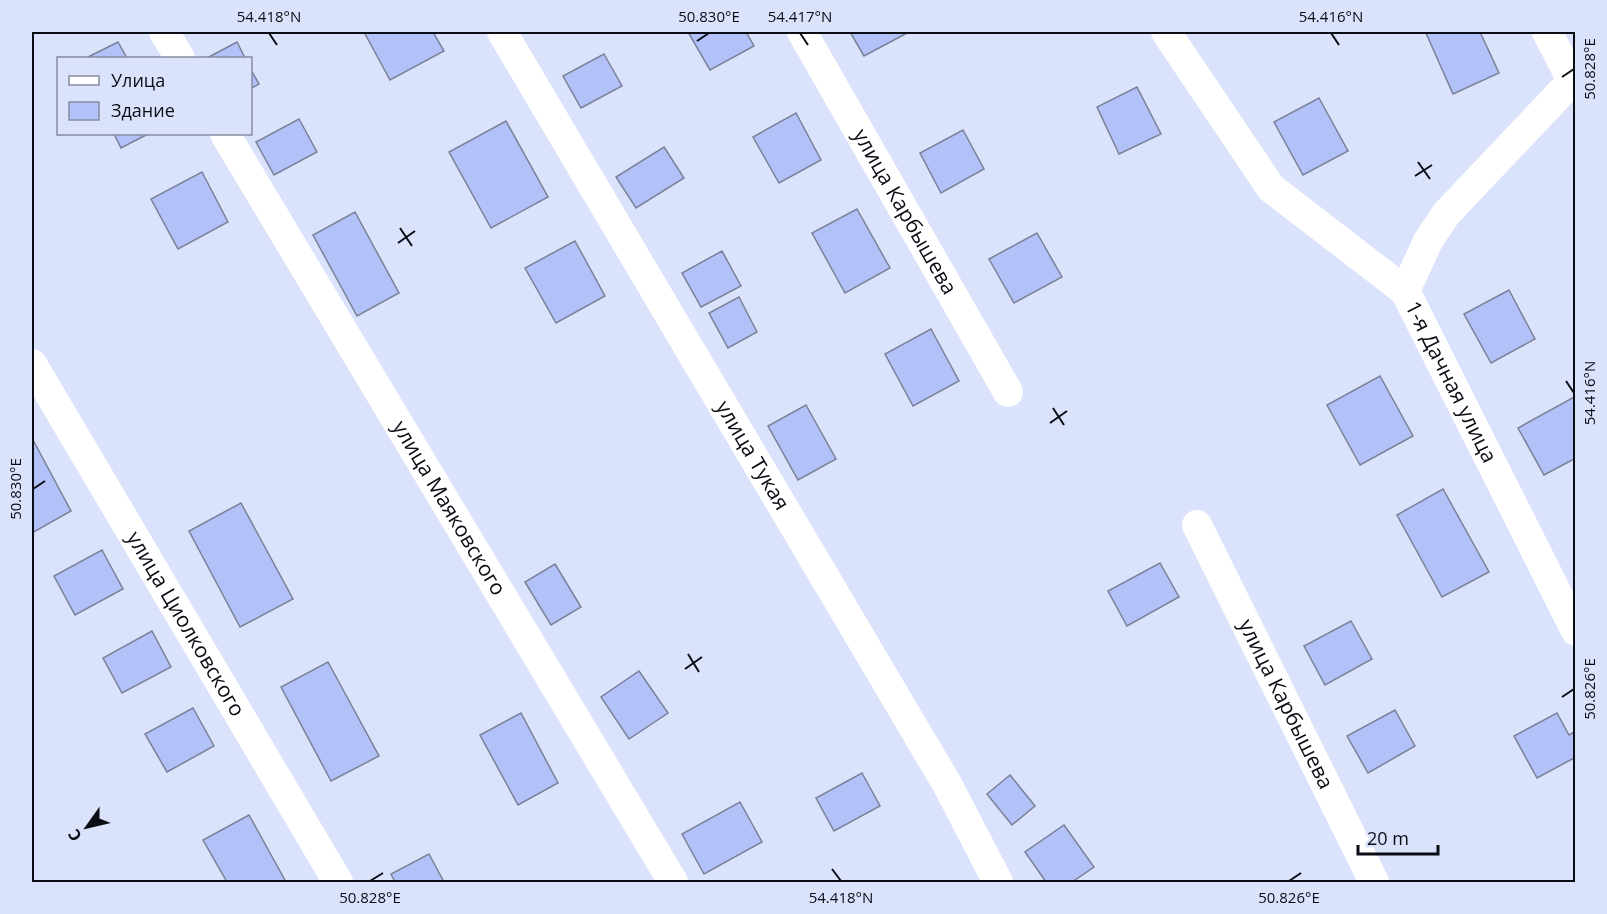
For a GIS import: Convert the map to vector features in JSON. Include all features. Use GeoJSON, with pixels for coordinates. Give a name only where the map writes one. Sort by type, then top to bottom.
{"type":"FeatureCollection","features":[{"type":"Feature","properties":{"kind":"street"},"geometry":{"type":"LineString","coordinates":[[164,32],[179,57]]}},
{"type":"Feature","properties":{"kind":"street","name":"улица Тукая"},"geometry":{"type":"LineString","coordinates":[[502,32],[947,784],[998,882]]}},
{"type":"Feature","properties":{"kind":"street","name":"улица Карбышева"},"geometry":{"type":"LineString","coordinates":[[802,32],[1008,393]]}},
{"type":"Feature","properties":{"kind":"street","name":"1-я Дачная улица"},"geometry":{"type":"LineString","coordinates":[[1166,32],[1271,189],[1405,291],[1575,631]]}},
{"type":"Feature","properties":{"kind":"street"},"geometry":{"type":"LineString","coordinates":[[1405,291],[1428,241],[1446,214],[1574,84],[1547,32]]}},
{"type":"Feature","properties":{"kind":"street","name":"улица Маяковского"},"geometry":{"type":"LineString","coordinates":[[226,135],[673,882]]}},
{"type":"Feature","properties":{"kind":"street","name":"улица Циолковского"},"geometry":{"type":"LineString","coordinates":[[32,364],[338,882]]}},
{"type":"Feature","properties":{"kind":"street","name":"улица Карбышева"},"geometry":{"type":"LineString","coordinates":[[1197,525],[1374,882]]}},
{"type":"Feature","properties":{"kind":"building"},"geometry":{"type":"Polygon","coordinates":[[[364,32],[433,32],[444,51],[390,80],[364,32]]]}},
{"type":"Feature","properties":{"kind":"building"},"geometry":{"type":"Polygon","coordinates":[[[688,32],[746,32],[754,46],[710,70],[688,32]]]}},
{"type":"Feature","properties":{"kind":"building"},"geometry":{"type":"Polygon","coordinates":[[[850,32],[909,32],[864,56],[850,32]]]}},
{"type":"Feature","properties":{"kind":"building"},"geometry":{"type":"Polygon","coordinates":[[[1480,32],[1499,73],[1453,94],[1426,33],[1480,32]]]}},
{"type":"Feature","properties":{"kind":"building"},"geometry":{"type":"Polygon","coordinates":[[[118,42],[126,57],[88,57],[118,42]]]}},
{"type":"Feature","properties":{"kind":"building"},"geometry":{"type":"Polygon","coordinates":[[[237,42],[244,57],[209,57],[237,42]]]}},
{"type":"Feature","properties":{"kind":"building"},"geometry":{"type":"Polygon","coordinates":[[[604,54],[622,86],[581,108],[563,76],[604,54]]]}},
{"type":"Feature","properties":{"kind":"building"},"geometry":{"type":"Polygon","coordinates":[[[252,72],[259,84],[252,88],[252,72]]]}},
{"type":"Feature","properties":{"kind":"building"},"geometry":{"type":"Polygon","coordinates":[[[1137,87],[1161,134],[1119,154],[1097,107],[1137,87]]]}},
{"type":"Feature","properties":{"kind":"building"},"geometry":{"type":"Polygon","coordinates":[[[1319,98],[1348,151],[1303,175],[1274,122],[1319,98]]]}},
{"type":"Feature","properties":{"kind":"building"},"geometry":{"type":"Polygon","coordinates":[[[796,113],[821,160],[779,183],[753,137],[796,113]]]}},
{"type":"Feature","properties":{"kind":"building"},"geometry":{"type":"Polygon","coordinates":[[[299,119],[317,152],[274,175],[256,142],[299,119]]]}},
{"type":"Feature","properties":{"kind":"building"},"geometry":{"type":"Polygon","coordinates":[[[506,121],[548,197],[491,228],[449,152],[506,121]]]}},
{"type":"Feature","properties":{"kind":"building"},"geometry":{"type":"Polygon","coordinates":[[[963,130],[984,169],[941,193],[920,153],[963,130]]]}},
{"type":"Feature","properties":{"kind":"building"},"geometry":{"type":"Polygon","coordinates":[[[114,135],[146,135],[121,148],[114,135]]]}},
{"type":"Feature","properties":{"kind":"building"},"geometry":{"type":"Polygon","coordinates":[[[664,147],[684,178],[636,208],[616,177],[664,147]]]}},
{"type":"Feature","properties":{"kind":"building"},"geometry":{"type":"Polygon","coordinates":[[[202,172],[228,222],[178,249],[151,199],[202,172]]]}},
{"type":"Feature","properties":{"kind":"building"},"geometry":{"type":"Polygon","coordinates":[[[857,209],[890,268],[845,293],[812,233],[857,209]]]}},
{"type":"Feature","properties":{"kind":"building"},"geometry":{"type":"Polygon","coordinates":[[[355,212],[399,293],[357,316],[313,235],[355,212]]]}},
{"type":"Feature","properties":{"kind":"building"},"geometry":{"type":"Polygon","coordinates":[[[1037,233],[1062,277],[1014,303],[989,259],[1037,233]]]}},
{"type":"Feature","properties":{"kind":"building"},"geometry":{"type":"Polygon","coordinates":[[[575,241],[605,296],[556,323],[525,268],[575,241]]]}},
{"type":"Feature","properties":{"kind":"building"},"geometry":{"type":"Polygon","coordinates":[[[722,251],[741,286],[701,307],[682,273],[722,251]]]}},
{"type":"Feature","properties":{"kind":"building"},"geometry":{"type":"Polygon","coordinates":[[[1509,290],[1535,339],[1491,363],[1464,314],[1509,290]]]}},
{"type":"Feature","properties":{"kind":"building"},"geometry":{"type":"Polygon","coordinates":[[[739,297],[757,332],[728,348],[709,313],[739,297]]]}},
{"type":"Feature","properties":{"kind":"building"},"geometry":{"type":"Polygon","coordinates":[[[931,329],[959,381],[913,406],[885,354],[931,329]]]}},
{"type":"Feature","properties":{"kind":"building"},"geometry":{"type":"Polygon","coordinates":[[[1380,376],[1413,436],[1360,465],[1327,405],[1380,376]]]}},
{"type":"Feature","properties":{"kind":"building"},"geometry":{"type":"Polygon","coordinates":[[[1576,396],[1576,458],[1544,475],[1518,428],[1576,396]]]}},
{"type":"Feature","properties":{"kind":"building"},"geometry":{"type":"Polygon","coordinates":[[[806,405],[836,459],[798,480],[768,426],[806,405]]]}},
{"type":"Feature","properties":{"kind":"building"},"geometry":{"type":"Polygon","coordinates":[[[32,438],[71,511],[32,533],[32,438]]]}},
{"type":"Feature","properties":{"kind":"building"},"geometry":{"type":"Polygon","coordinates":[[[1443,489],[1489,572],[1442,597],[1397,515],[1443,489]]]}},
{"type":"Feature","properties":{"kind":"building"},"geometry":{"type":"Polygon","coordinates":[[[241,503],[293,599],[240,627],[189,531],[241,503]]]}},
{"type":"Feature","properties":{"kind":"building"},"geometry":{"type":"Polygon","coordinates":[[[102,550],[123,589],[75,615],[54,576],[102,550]]]}},
{"type":"Feature","properties":{"kind":"building"},"geometry":{"type":"Polygon","coordinates":[[[1160,563],[1179,597],[1127,626],[1108,591],[1160,563]]]}},
{"type":"Feature","properties":{"kind":"building"},"geometry":{"type":"Polygon","coordinates":[[[555,564],[581,607],[551,625],[525,582],[555,564]]]}},
{"type":"Feature","properties":{"kind":"building"},"geometry":{"type":"Polygon","coordinates":[[[1351,621],[1372,659],[1325,685],[1304,646],[1351,621]]]}},
{"type":"Feature","properties":{"kind":"building"},"geometry":{"type":"Polygon","coordinates":[[[152,631],[171,667],[122,693],[103,658],[152,631]]]}},
{"type":"Feature","properties":{"kind":"building"},"geometry":{"type":"Polygon","coordinates":[[[328,662],[379,756],[331,781],[281,687],[328,662]]]}},
{"type":"Feature","properties":{"kind":"building"},"geometry":{"type":"Polygon","coordinates":[[[639,671],[668,713],[629,739],[601,697],[639,671]]]}},
{"type":"Feature","properties":{"kind":"building"},"geometry":{"type":"Polygon","coordinates":[[[193,708],[214,746],[167,772],[145,734],[193,708]]]}},
{"type":"Feature","properties":{"kind":"building"},"geometry":{"type":"Polygon","coordinates":[[[1395,710],[1415,746],[1368,773],[1347,736],[1395,710]]]}},
{"type":"Feature","properties":{"kind":"building"},"geometry":{"type":"Polygon","coordinates":[[[521,713],[558,783],[518,805],[480,735],[521,713]]]}},
{"type":"Feature","properties":{"kind":"building"},"geometry":{"type":"Polygon","coordinates":[[[1557,713],[1569,735],[1576,731],[1576,757],[1537,778],[1514,736],[1557,713]]]}},
{"type":"Feature","properties":{"kind":"building"},"geometry":{"type":"Polygon","coordinates":[[[862,773],[880,806],[834,831],[816,798],[862,773]]]}},
{"type":"Feature","properties":{"kind":"building"},"geometry":{"type":"Polygon","coordinates":[[[1010,775],[1035,806],[1012,825],[987,794],[1010,775]]]}},
{"type":"Feature","properties":{"kind":"building"},"geometry":{"type":"Polygon","coordinates":[[[740,802],[762,842],[704,874],[682,834],[740,802]]]}},
{"type":"Feature","properties":{"kind":"building"},"geometry":{"type":"Polygon","coordinates":[[[249,815],[286,882],[227,882],[203,840],[249,815]]]}},
{"type":"Feature","properties":{"kind":"building"},"geometry":{"type":"Polygon","coordinates":[[[1064,825],[1094,867],[1072,882],[1046,882],[1025,852],[1064,825]]]}},
{"type":"Feature","properties":{"kind":"building"},"geometry":{"type":"Polygon","coordinates":[[[429,854],[444,882],[395,882],[391,874],[429,854]]]}}]}
